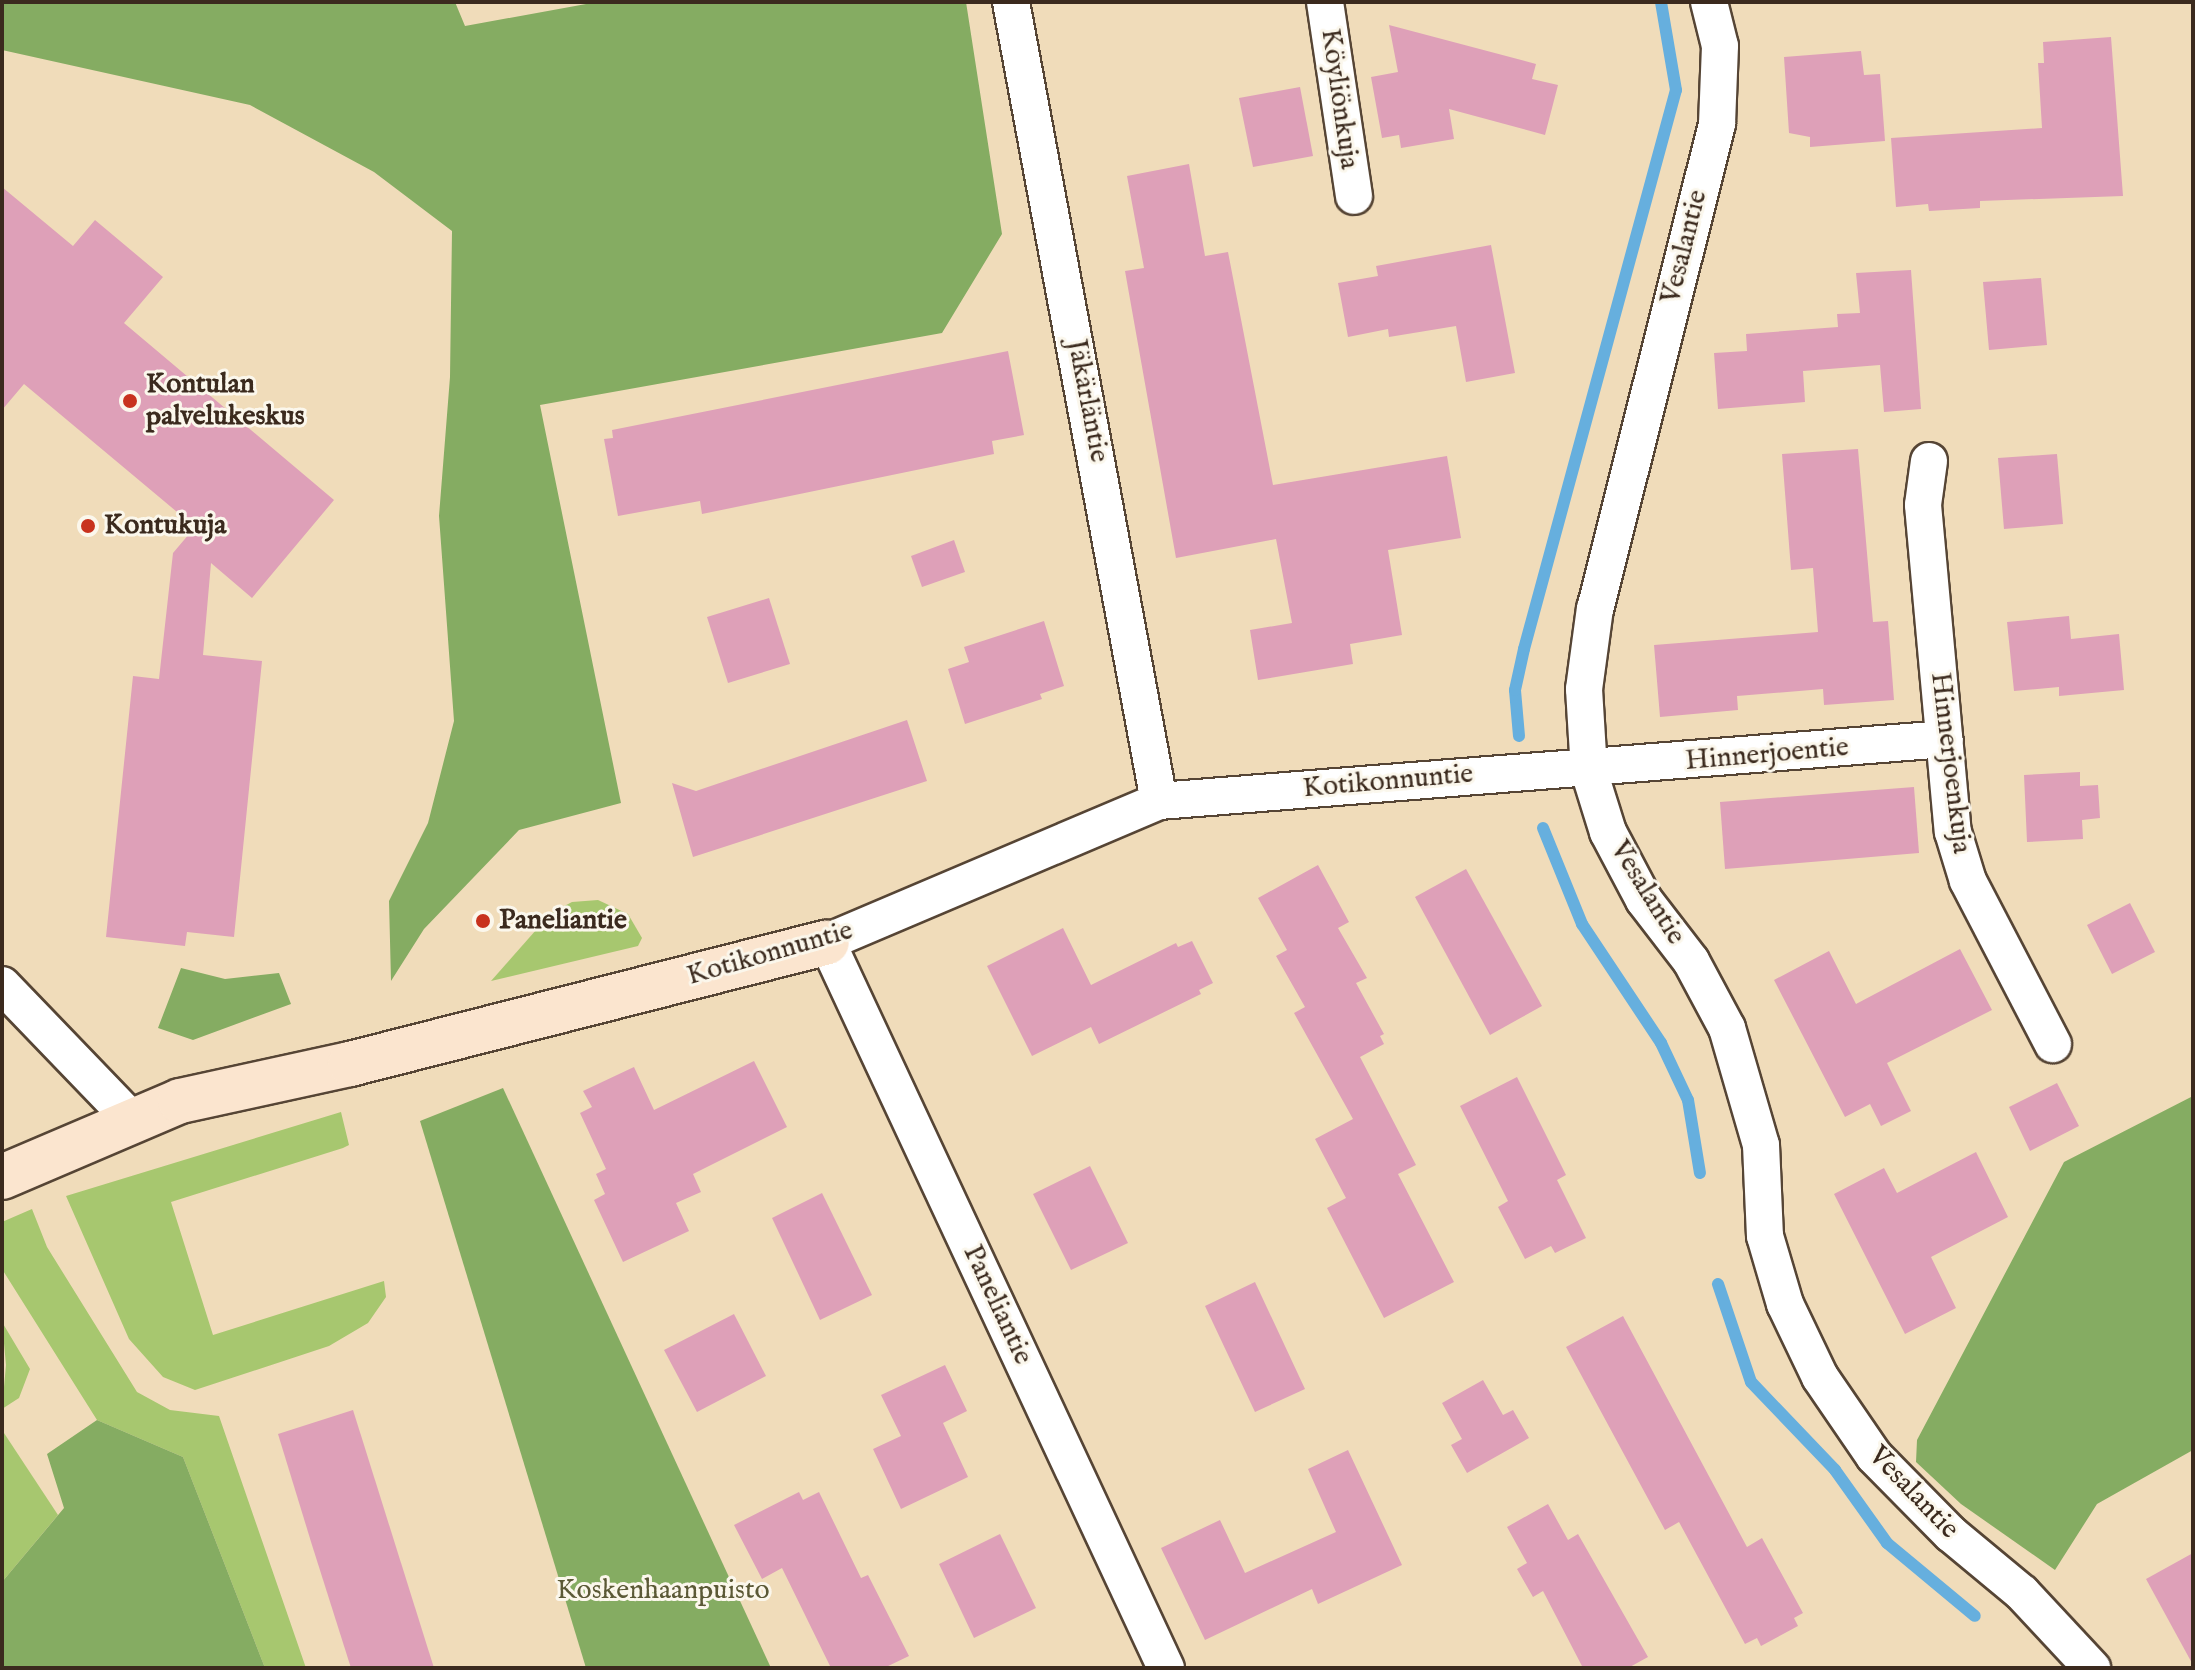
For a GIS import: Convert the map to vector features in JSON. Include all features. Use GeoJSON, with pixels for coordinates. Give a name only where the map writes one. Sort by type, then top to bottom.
{"type":"FeatureCollection","features":[{"type":"Feature","properties":{"kind":"street","name":"Jäkärläntie"},"geometry":{"type":"LineString","coordinates":[[1011,2],[1159,801]]}},
{"type":"Feature","properties":{"kind":"street","name":"Köyliönkuja"},"geometry":{"type":"LineString","coordinates":[[1325,2],[1354,196]]}},
{"type":"Feature","properties":{"kind":"street","name":"Vesalantie"},"geometry":{"type":"LineString","coordinates":[[1709,2],[1720,46],[1717,124],[1595,608],[1584,689],[1589,771],[1608,832],[1637,886],[1691,961],[1727,1028],[1761,1145],[1765,1236],[1785,1304],[1820,1377],[1874,1456],[1951,1534],[2022,1593],[2092,1668]]}},
{"type":"Feature","properties":{"kind":"street","name":"Hinnerjoenkuja"},"geometry":{"type":"LineString","coordinates":[[1929,461],[1923,505],[1959,855],[2053,1044]]}},
{"type":"Feature","properties":{"kind":"street","name":"Hinnerjoentie"},"geometry":{"type":"LineString","coordinates":[[1589,771],[1945,739]]}},
{"type":"Feature","properties":{"kind":"street","name":"Kotikonnuntie"},"geometry":{"type":"LineString","coordinates":[[2,1177],[131,1119],[180,1101],[350,1064],[827,942],[1159,801],[1589,771]]}},
{"type":"Feature","properties":{"kind":"street","name":"Paneliantie"},"geometry":{"type":"LineString","coordinates":[[827,942],[1166,1668]]}},
{"type":"Feature","properties":{"kind":"street"},"geometry":{"type":"LineString","coordinates":[[2,985],[131,1119]]}},
{"type":"Feature","properties":{"kind":"green space"},"geometry":{"type":"Polygon","coordinates":[[[2,2],[455,2],[465,26],[597,2],[966,2],[1002,234],[942,333],[540,405],[621,803],[519,830],[424,929],[391,981],[389,901],[428,823],[454,721],[439,516],[450,377],[452,231],[374,172],[250,105],[2,50],[2,2]]]}},
{"type":"Feature","properties":{"kind":"green space"},"geometry":{"type":"Polygon","coordinates":[[[598,900],[628,914],[642,938],[638,946],[491,981],[551,913],[572,902],[598,900]]]}},
{"type":"Feature","properties":{"kind":"green space"},"geometry":{"type":"Polygon","coordinates":[[[181,968],[225,979],[279,973],[291,1004],[193,1040],[158,1028],[181,968]]]}},
{"type":"Feature","properties":{"kind":"green space","name":"Koskenhaanpuisto"},"geometry":{"type":"Polygon","coordinates":[[[503,1088],[771,1668],[586,1668],[420,1121],[503,1088]]]}},
{"type":"Feature","properties":{"kind":"green space"},"geometry":{"type":"Polygon","coordinates":[[[2193,1096],[2193,1450],[2097,1504],[2055,1570],[1961,1504],[1916,1462],[1917,1440],[2064,1162],[2193,1096]]]}},
{"type":"Feature","properties":{"kind":"green space"},"geometry":{"type":"Polygon","coordinates":[[[341,1112],[349,1145],[171,1202],[213,1335],[384,1281],[386,1297],[368,1323],[329,1346],[195,1390],[163,1377],[129,1339],[66,1196],[341,1112]]]}},
{"type":"Feature","properties":{"kind":"green space"},"geometry":{"type":"Polygon","coordinates":[[[32,1209],[47,1247],[137,1392],[170,1410],[219,1416],[306,1668],[265,1668],[183,1457],[97,1420],[2,1269],[2,1222],[32,1209]]]}},
{"type":"Feature","properties":{"kind":"green space"},"geometry":{"type":"Polygon","coordinates":[[[2,1322],[30,1369],[19,1398],[2,1409],[6,1365],[2,1322]]]}},
{"type":"Feature","properties":{"kind":"green space"},"geometry":{"type":"Polygon","coordinates":[[[97,1420],[183,1457],[265,1668],[2,1668],[2,1582],[64,1508],[47,1454],[97,1420]]]}},
{"type":"Feature","properties":{"kind":"green space"},"geometry":{"type":"Polygon","coordinates":[[[2,1430],[58,1515],[2,1582],[2,1430]]]}},
{"type":"Feature","properties":{"kind":"building"},"geometry":{"type":"Polygon","coordinates":[[[1389,25],[1536,64],[1532,79],[1558,85],[1545,135],[1449,109],[1454,139],[1401,148],[1399,135],[1382,138],[1371,77],[1398,72],[1389,25]]]}},
{"type":"Feature","properties":{"kind":"building"},"geometry":{"type":"Polygon","coordinates":[[[2111,37],[2123,196],[1980,201],[1980,208],[1929,211],[1928,204],[1896,207],[1891,138],[2042,128],[2038,63],[2044,63],[2043,42],[2111,37]]]}},
{"type":"Feature","properties":{"kind":"building"},"geometry":{"type":"Polygon","coordinates":[[[1861,51],[1864,75],[1880,74],[1885,141],[1810,147],[1810,137],[1789,133],[1784,57],[1861,51]]]}},
{"type":"Feature","properties":{"kind":"building"},"geometry":{"type":"Polygon","coordinates":[[[1300,87],[1313,156],[1253,167],[1239,98],[1300,87]]]}},
{"type":"Feature","properties":{"kind":"building"},"geometry":{"type":"Polygon","coordinates":[[[1189,164],[1205,256],[1228,252],[1273,485],[1447,456],[1461,538],[1388,550],[1402,635],[1350,644],[1353,664],[1258,680],[1250,630],[1292,623],[1276,539],[1176,558],[1125,271],[1144,268],[1127,176],[1189,164]]]}},
{"type":"Feature","properties":{"kind":"building"},"geometry":{"type":"Polygon","coordinates":[[[2,187],[73,246],[95,220],[163,277],[124,323],[334,500],[252,598],[211,563],[203,655],[262,661],[234,937],[187,932],[185,946],[106,937],[133,676],[159,679],[173,553],[195,527],[24,384],[2,410],[2,187]]]}},
{"type":"Feature","properties":{"kind":"building"},"geometry":{"type":"Polygon","coordinates":[[[1491,245],[1515,373],[1466,382],[1456,326],[1389,337],[1388,329],[1348,337],[1338,283],[1378,276],[1376,266],[1491,245]]]}},
{"type":"Feature","properties":{"kind":"building"},"geometry":{"type":"Polygon","coordinates":[[[1911,270],[1921,409],[1884,412],[1880,365],[1803,371],[1805,402],[1718,409],[1714,353],[1747,351],[1746,334],[1838,327],[1837,314],[1860,313],[1856,273],[1911,270]]]}},
{"type":"Feature","properties":{"kind":"building"},"geometry":{"type":"Polygon","coordinates":[[[2041,278],[2047,345],[1989,350],[1983,282],[2041,278]]]}},
{"type":"Feature","properties":{"kind":"building"},"geometry":{"type":"Polygon","coordinates":[[[1008,351],[1024,435],[992,441],[994,454],[702,514],[700,501],[618,516],[604,439],[613,438],[612,430],[1008,351]]]}},
{"type":"Feature","properties":{"kind":"building"},"geometry":{"type":"Polygon","coordinates":[[[1858,449],[1873,622],[1888,621],[1894,700],[1824,705],[1823,689],[1737,696],[1738,710],[1660,717],[1654,645],[1818,632],[1813,568],[1791,570],[1782,454],[1858,449]]]}},
{"type":"Feature","properties":{"kind":"building"},"geometry":{"type":"Polygon","coordinates":[[[2057,454],[2063,524],[2004,529],[1998,458],[2057,454]]]}},
{"type":"Feature","properties":{"kind":"building"},"geometry":{"type":"Polygon","coordinates":[[[954,540],[965,572],[922,587],[911,556],[954,540]]]}},
{"type":"Feature","properties":{"kind":"building"},"geometry":{"type":"Polygon","coordinates":[[[769,598],[790,664],[728,683],[707,617],[769,598]]]}},
{"type":"Feature","properties":{"kind":"building"},"geometry":{"type":"Polygon","coordinates":[[[2069,616],[2071,639],[2119,634],[2124,690],[2059,696],[2059,687],[2014,691],[2007,622],[2069,616]]]}},
{"type":"Feature","properties":{"kind":"building"},"geometry":{"type":"Polygon","coordinates":[[[1044,621],[1064,686],[1040,694],[1042,699],[965,724],[948,669],[969,662],[964,647],[1044,621]]]}},
{"type":"Feature","properties":{"kind":"building"},"geometry":{"type":"Polygon","coordinates":[[[907,720],[927,781],[693,857],[672,783],[696,791],[907,720]]]}},
{"type":"Feature","properties":{"kind":"building"},"geometry":{"type":"Polygon","coordinates":[[[2080,772],[2080,786],[2098,785],[2100,818],[2082,820],[2083,839],[2027,842],[2024,775],[2080,772]]]}},
{"type":"Feature","properties":{"kind":"building"},"geometry":{"type":"Polygon","coordinates":[[[1914,787],[1919,853],[1725,869],[1720,802],[1914,787]]]}},
{"type":"Feature","properties":{"kind":"building"},"geometry":{"type":"Polygon","coordinates":[[[1318,865],[1349,922],[1338,928],[1367,978],[1356,983],[1384,1034],[1380,1036],[1384,1044],[1360,1057],[1416,1165],[1398,1174],[1454,1282],[1384,1318],[1327,1208],[1346,1198],[1315,1139],[1353,1119],[1294,1013],[1305,1007],[1276,956],[1287,950],[1258,898],[1318,865]]]}},
{"type":"Feature","properties":{"kind":"building"},"geometry":{"type":"Polygon","coordinates":[[[1466,869],[1542,1006],[1490,1035],[1415,897],[1466,869]]]}},
{"type":"Feature","properties":{"kind":"building"},"geometry":{"type":"Polygon","coordinates":[[[2130,903],[2155,952],[2112,974],[2087,925],[2130,903]]]}},
{"type":"Feature","properties":{"kind":"building"},"geometry":{"type":"Polygon","coordinates":[[[1063,928],[1091,985],[1176,943],[1178,947],[1192,941],[1213,983],[1199,990],[1201,994],[1099,1044],[1091,1027],[1032,1056],[987,966],[1063,928]]]}},
{"type":"Feature","properties":{"kind":"building"},"geometry":{"type":"Polygon","coordinates":[[[1960,949],[1992,1010],[1887,1063],[1911,1111],[1881,1126],[1870,1104],[1845,1117],[1774,980],[1829,951],[1856,1004],[1960,949]]]}},
{"type":"Feature","properties":{"kind":"building"},"geometry":{"type":"Polygon","coordinates":[[[754,1061],[787,1127],[693,1174],[701,1192],[676,1203],[689,1231],[623,1262],[594,1200],[605,1194],[596,1174],[606,1169],[580,1113],[592,1107],[583,1091],[634,1067],[654,1110],[754,1061]]]}},
{"type":"Feature","properties":{"kind":"building"},"geometry":{"type":"Polygon","coordinates":[[[1517,1077],[1566,1175],[1557,1180],[1586,1238],[1555,1253],[1551,1246],[1525,1259],[1498,1207],[1508,1201],[1460,1106],[1517,1077]]]}},
{"type":"Feature","properties":{"kind":"building"},"geometry":{"type":"Polygon","coordinates":[[[2057,1083],[2079,1126],[2030,1151],[2009,1107],[2057,1083]]]}},
{"type":"Feature","properties":{"kind":"building"},"geometry":{"type":"Polygon","coordinates":[[[1976,1152],[2008,1217],[1931,1257],[1956,1308],[1905,1334],[1834,1194],[1884,1168],[1897,1193],[1976,1152]]]}},
{"type":"Feature","properties":{"kind":"building"},"geometry":{"type":"Polygon","coordinates":[[[1090,1166],[1128,1243],[1071,1270],[1033,1194],[1090,1166]]]}},
{"type":"Feature","properties":{"kind":"building"},"geometry":{"type":"Polygon","coordinates":[[[822,1193],[872,1295],[820,1320],[772,1218],[822,1193]]]}},
{"type":"Feature","properties":{"kind":"building"},"geometry":{"type":"Polygon","coordinates":[[[1255,1282],[1305,1389],[1255,1412],[1205,1306],[1255,1282]]]}},
{"type":"Feature","properties":{"kind":"building"},"geometry":{"type":"Polygon","coordinates":[[[734,1314],[766,1376],[697,1412],[664,1350],[734,1314]]]}},
{"type":"Feature","properties":{"kind":"building"},"geometry":{"type":"Polygon","coordinates":[[[1623,1316],[1747,1547],[1762,1538],[1803,1613],[1794,1618],[1798,1626],[1761,1646],[1757,1638],[1745,1644],[1679,1522],[1665,1530],[1566,1347],[1623,1316]]]}},
{"type":"Feature","properties":{"kind":"building"},"geometry":{"type":"Polygon","coordinates":[[[945,1365],[967,1411],[943,1423],[968,1477],[901,1509],[873,1449],[901,1436],[881,1395],[945,1365]]]}},
{"type":"Feature","properties":{"kind":"building"},"geometry":{"type":"Polygon","coordinates":[[[1483,1380],[1503,1415],[1513,1410],[1529,1438],[1467,1473],[1451,1445],[1462,1439],[1442,1403],[1483,1380]]]}},
{"type":"Feature","properties":{"kind":"building"},"geometry":{"type":"Polygon","coordinates":[[[353,1410],[434,1668],[351,1668],[312,1545],[278,1434],[353,1410]]]}},
{"type":"Feature","properties":{"kind":"building"},"geometry":{"type":"Polygon","coordinates":[[[1348,1450],[1402,1565],[1318,1604],[1312,1589],[1205,1640],[1161,1548],[1220,1520],[1245,1573],[1336,1532],[1308,1469],[1348,1450]]]}},
{"type":"Feature","properties":{"kind":"building"},"geometry":{"type":"Polygon","coordinates":[[[799,1492],[803,1500],[819,1492],[861,1578],[868,1575],[909,1656],[884,1668],[831,1668],[782,1568],[762,1579],[734,1525],[799,1492]]]}},
{"type":"Feature","properties":{"kind":"building"},"geometry":{"type":"Polygon","coordinates":[[[1548,1504],[1568,1540],[1578,1534],[1648,1657],[1628,1668],[1583,1668],[1543,1591],[1533,1597],[1517,1569],[1527,1563],[1507,1527],[1548,1504]]]}},
{"type":"Feature","properties":{"kind":"building"},"geometry":{"type":"Polygon","coordinates":[[[1000,1534],[1036,1608],[974,1638],[939,1564],[1000,1534]]]}},
{"type":"Feature","properties":{"kind":"building"},"geometry":{"type":"Polygon","coordinates":[[[2193,1553],[2193,1665],[2146,1579],[2193,1553]]]}},
{"type":"Feature","properties":{"kind":"waterway"},"geometry":{"type":"LineString","coordinates":[[1519,736],[1515,690],[1524,649],[1676,90],[1661,2]]}},
{"type":"Feature","properties":{"kind":"waterway"},"geometry":{"type":"LineString","coordinates":[[1543,828],[1582,924],[1661,1043],[1688,1100],[1700,1173]]}},
{"type":"Feature","properties":{"kind":"waterway"},"geometry":{"type":"LineString","coordinates":[[1718,1284],[1751,1382],[1835,1470],[1887,1543],[1975,1616]]}},
{"type":"Feature","properties":{"kind":"place","name":"Kontulan palvelukeskus"},"geometry":{"type":"Point","coordinates":[130,401]}},
{"type":"Feature","properties":{"kind":"place","name":"Kontukuja"},"geometry":{"type":"Point","coordinates":[88,526]}},
{"type":"Feature","properties":{"kind":"place","name":"Paneliantie"},"geometry":{"type":"Point","coordinates":[483,921]}}]}
